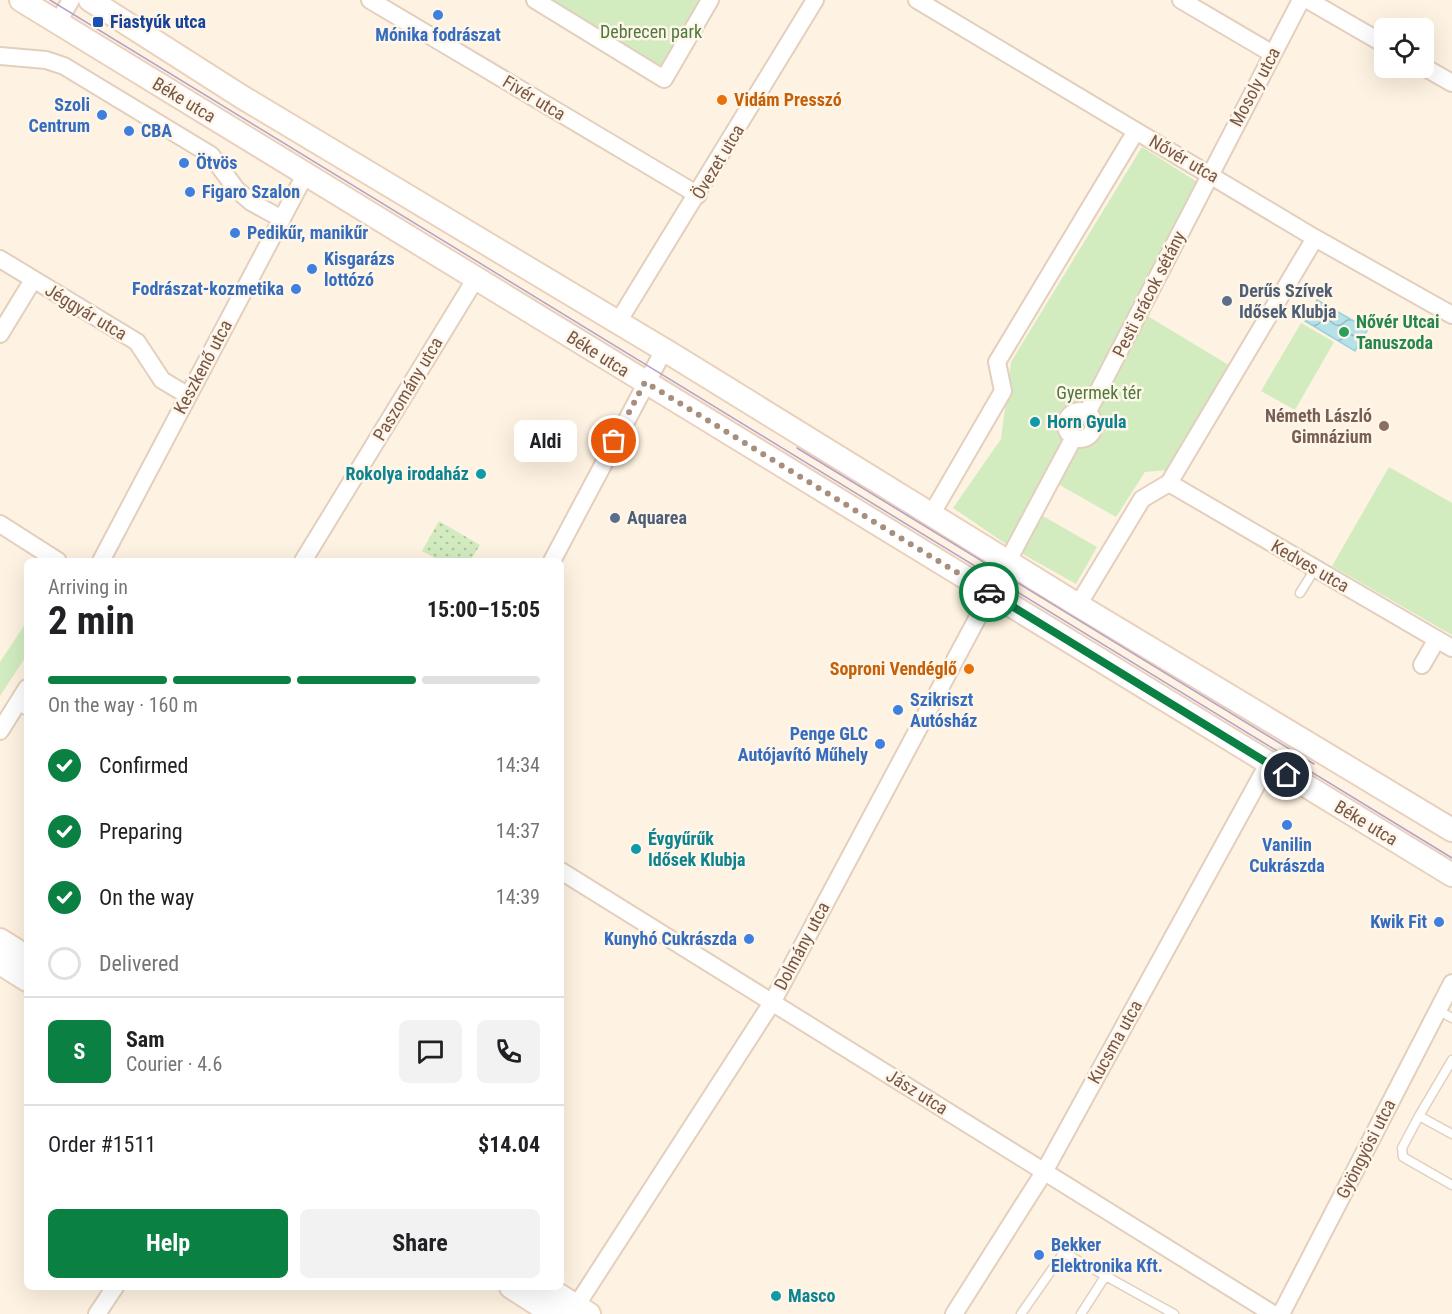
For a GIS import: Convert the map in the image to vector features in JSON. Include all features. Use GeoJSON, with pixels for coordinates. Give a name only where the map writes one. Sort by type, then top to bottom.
{"type":"FeatureCollection","features":[{"type":"Feature","properties":{"kind":"main road","name":"Béke utca"},"geometry":{"type":"LineString","coordinates":[[21,0],[1452,876]]}},
{"type":"Feature","properties":{"kind":"main road","name":"Béke utca"},"geometry":{"type":"LineString","coordinates":[[90,0],[242,97],[618,322],[1078,605],[1452,830]]}},
{"type":"Feature","properties":{"kind":"main road"},"geometry":{"type":"LineString","coordinates":[[0,940],[24,955]]}},
{"type":"Feature","properties":{"kind":"main road"},"geometry":{"type":"LineString","coordinates":[[0,963],[24,978]]}},
{"type":"Feature","properties":{"kind":"main road"},"geometry":{"type":"LineString","coordinates":[[516,1290],[553,1314]]}},
{"type":"Feature","properties":{"kind":"main road"},"geometry":{"type":"LineString","coordinates":[[550,1290],[579,1311]]}},
{"type":"Feature","properties":{"kind":"street"},"geometry":{"type":"LineString","coordinates":[[57,22],[71,0]]}},
{"type":"Feature","properties":{"kind":"street","name":"Fivér utca"},"geometry":{"type":"LineString","coordinates":[[370,0],[698,195]]}},
{"type":"Feature","properties":{"kind":"street"},"geometry":{"type":"LineString","coordinates":[[536,0],[664,79],[710,0]]}},
{"type":"Feature","properties":{"kind":"street","name":"Övezet utca"},"geometry":{"type":"LineString","coordinates":[[618,322],[698,195],[815,0]]}},
{"type":"Feature","properties":{"kind":"street","name":"Nővér utca"},"geometry":{"type":"LineString","coordinates":[[917,0],[1315,238],[1452,315]]}},
{"type":"Feature","properties":{"kind":"street"},"geometry":{"type":"LineString","coordinates":[[1181,0],[1273,54]]}},
{"type":"Feature","properties":{"kind":"street","name":"Mosoly utca"},"geometry":{"type":"LineString","coordinates":[[1210,174],[1300,0]]}},
{"type":"Feature","properties":{"kind":"street"},"geometry":{"type":"LineString","coordinates":[[1308,0],[1374,38]]}},
{"type":"Feature","properties":{"kind":"street","name":"Béke utca"},"geometry":{"type":"LineString","coordinates":[[0,56],[46,60],[64,66],[211,155],[236,189],[251,202],[282,219]]}},
{"type":"Feature","properties":{"kind":"street"},"geometry":{"type":"LineString","coordinates":[[1434,73],[1452,83]]}},
{"type":"Feature","properties":{"kind":"street"},"geometry":{"type":"LineString","coordinates":[[932,515],[1003,392],[997,362],[1136,131]]}},
{"type":"Feature","properties":{"kind":"street","name":"Keszkenő utca"},"geometry":{"type":"LineString","coordinates":[[103,558],[306,173]]}},
{"type":"Feature","properties":{"kind":"street","name":"Pesti srácok sétány"},"geometry":{"type":"LineString","coordinates":[[1008,562],[1074,437],[1088,436],[1093,430],[1093,420],[1088,413],[1210,174]]}},
{"type":"Feature","properties":{"kind":"street"},"geometry":{"type":"LineString","coordinates":[[1078,605],[1142,499],[1169,483],[1315,238]]}},
{"type":"Feature","properties":{"kind":"street","name":"Jéggyár utca"},"geometry":{"type":"LineString","coordinates":[[0,259],[137,342],[162,380],[187,395]]}},
{"type":"Feature","properties":{"kind":"street","name":"Paszomány utca"},"geometry":{"type":"LineString","coordinates":[[305,558],[476,278]]}},
{"type":"Feature","properties":{"kind":"street","name":"Jéggyár utca"},"geometry":{"type":"LineString","coordinates":[[0,334],[33,280]]}},
{"type":"Feature","properties":{"kind":"street"},"geometry":{"type":"LineString","coordinates":[[554,558],[664,350]]}},
{"type":"Feature","properties":{"kind":"street","name":"Kedves utca"},"geometry":{"type":"LineString","coordinates":[[1169,483],[1445,644]]}},
{"type":"Feature","properties":{"kind":"street"},"geometry":{"type":"LineString","coordinates":[[0,524],[53,558]]}},
{"type":"Feature","properties":{"kind":"street","name":"Dolmány utca"},"geometry":{"type":"LineString","coordinates":[[579,1311],[773,1001],[1008,562]]}},
{"type":"Feature","properties":{"kind":"street"},"geometry":{"type":"LineString","coordinates":[[1422,665],[1445,644]]}},
{"type":"Feature","properties":{"kind":"street"},"geometry":{"type":"LineString","coordinates":[[0,731],[22,708]]}},
{"type":"Feature","properties":{"kind":"street","name":"Kucsma utca"},"geometry":{"type":"LineString","coordinates":[[956,1313],[1044,1172],[1268,764]]}},
{"type":"Feature","properties":{"kind":"street","name":"Jász utca"},"geometry":{"type":"LineString","coordinates":[[564,873],[1273,1314]]}},
{"type":"Feature","properties":{"kind":"street","name":"Gyöngyösi utca"},"geometry":{"type":"LineString","coordinates":[[1281,1314],[1445,1014],[1452,983]]}},
{"type":"Feature","properties":{"kind":"street"},"geometry":{"type":"LineString","coordinates":[[97,1314],[113,1290]]}},
{"type":"Feature","properties":{"kind":"lane"},"geometry":{"type":"LineString","coordinates":[[1300,593],[1315,569]]}},
{"type":"Feature","properties":{"kind":"lane"},"geometry":{"type":"LineString","coordinates":[[1452,1060],[1402,1148],[1403,1157],[1452,1185]]}},
{"type":"Feature","properties":{"kind":"lane"},"geometry":{"type":"LineString","coordinates":[[1419,1116],[1452,1134]]}},
{"type":"Feature","properties":{"kind":"lane"},"geometry":{"type":"LineString","coordinates":[[1021,1314],[1062,1255],[1068,1255],[1106,1275],[1158,1311],[1174,1314]]}},
{"type":"Feature","properties":{"kind":"lane"},"geometry":{"type":"LineString","coordinates":[[1081,1314],[1106,1275]]}},
{"type":"Feature","properties":{"kind":"green space","name":"Debrecen park"},"geometry":{"type":"Polygon","coordinates":[[[535,0],[710,0],[664,79],[535,0]]]}},
{"type":"Feature","properties":{"kind":"green space","name":"Gyermek tér"},"geometry":{"type":"Polygon","coordinates":[[[1142,147],[1199,183],[1131,306],[1232,367],[1169,470],[1145,472],[1116,517],[1058,484],[1015,550],[953,508],[1001,439],[1011,362],[1142,147]]]}},
{"type":"Feature","properties":{"kind":"green space"},"geometry":{"type":"Polygon","coordinates":[[[1301,323],[1334,342],[1295,410],[1261,391],[1301,323]]]}},
{"type":"Feature","properties":{"kind":"green space"},"geometry":{"type":"Polygon","coordinates":[[[1389,467],[1452,503],[1452,635],[1332,566],[1389,467]]]}},
{"type":"Feature","properties":{"kind":"green space"},"geometry":{"type":"Polygon","coordinates":[[[1043,516],[1097,547],[1076,584],[1021,553],[1043,516]]]}},
{"type":"Feature","properties":{"kind":"green space"},"geometry":{"type":"Polygon","coordinates":[[[439,521],[480,545],[472,558],[435,558],[422,551],[439,521]]]}},
{"type":"Feature","properties":{"kind":"green space"},"geometry":{"type":"Polygon","coordinates":[[[24,626],[24,660],[0,696],[0,662],[24,626]]]}},
{"type":"Feature","properties":{"kind":"water"},"geometry":{"type":"Polygon","coordinates":[[[1317,300],[1368,329],[1355,351],[1305,321],[1317,300]]]}},
{"type":"Feature","properties":{"kind":"water"},"geometry":{"type":"Polygon","coordinates":[[[1080,414],[1088,417],[1091,425],[1088,433],[1080,436],[1072,433],[1069,425],[1072,417],[1080,414]]]}},
{"type":"Feature","properties":{"kind":"tram line"},"geometry":{"type":"LineString","coordinates":[[50,0],[1452,858]]}},
{"type":"Feature","properties":{"kind":"tram line"},"geometry":{"type":"LineString","coordinates":[[797,448],[1314,764]]}},
{"type":"Feature","properties":{"kind":"way so far"},"geometry":{"type":"LineString","coordinates":[[614,441],[645,382],[989,592]]}},
{"type":"Feature","properties":{"kind":"place","name":"Mónika fodrászat"},"geometry":{"type":"Point","coordinates":[438,15]}},
{"type":"Feature","properties":{"kind":"place","name":"Fiastyúk utca"},"geometry":{"type":"Point","coordinates":[98,22]}},
{"type":"Feature","properties":{"kind":"place","name":"Vidám Presszó"},"geometry":{"type":"Point","coordinates":[722,100]}},
{"type":"Feature","properties":{"kind":"place","name":"Szoli Centrum"},"geometry":{"type":"Point","coordinates":[102,115]}},
{"type":"Feature","properties":{"kind":"place","name":"CBA"},"geometry":{"type":"Point","coordinates":[129,131]}},
{"type":"Feature","properties":{"kind":"place","name":"Ötvös"},"geometry":{"type":"Point","coordinates":[184,163]}},
{"type":"Feature","properties":{"kind":"place","name":"Figaro Szalon"},"geometry":{"type":"Point","coordinates":[190,192]}},
{"type":"Feature","properties":{"kind":"place","name":"Pedikűr, manikűr"},"geometry":{"type":"Point","coordinates":[235,233]}},
{"type":"Feature","properties":{"kind":"place","name":"Kisgarázs lottózó"},"geometry":{"type":"Point","coordinates":[312,269]}},
{"type":"Feature","properties":{"kind":"place","name":"Fodrászat-kozmetika"},"geometry":{"type":"Point","coordinates":[296,289]}},
{"type":"Feature","properties":{"kind":"place","name":"Derűs Szívek Idősek Klubja"},"geometry":{"type":"Point","coordinates":[1227,301]}},
{"type":"Feature","properties":{"kind":"place","name":"Nővér Utcai Tanuszoda"},"geometry":{"type":"Point","coordinates":[1344,332]}},
{"type":"Feature","properties":{"kind":"place","name":"Horn Gyula"},"geometry":{"type":"Point","coordinates":[1035,422]}},
{"type":"Feature","properties":{"kind":"place","name":"Németh László Gimnázium"},"geometry":{"type":"Point","coordinates":[1384,426]}},
{"type":"Feature","properties":{"kind":"place","name":"Aldi"},"geometry":{"type":"Point","coordinates":[614,441]}},
{"type":"Feature","properties":{"kind":"place","name":"Rokolya irodaház"},"geometry":{"type":"Point","coordinates":[481,474]}},
{"type":"Feature","properties":{"kind":"place","name":"Aquarea"},"geometry":{"type":"Point","coordinates":[615,518]}},
{"type":"Feature","properties":{"kind":"place","name":"Soproni Vendéglő"},"geometry":{"type":"Point","coordinates":[969,669]}},
{"type":"Feature","properties":{"kind":"place","name":"Szikriszt Autósház"},"geometry":{"type":"Point","coordinates":[898,710]}},
{"type":"Feature","properties":{"kind":"place","name":"Penge GLC Autójavító Műhely"},"geometry":{"type":"Point","coordinates":[880,744]}},
{"type":"Feature","properties":{"kind":"place","name":"Vanilin Cukrászda"},"geometry":{"type":"Point","coordinates":[1287,825]}},
{"type":"Feature","properties":{"kind":"place","name":"Évgyűrűk Idősek Klubja"},"geometry":{"type":"Point","coordinates":[636,849]}},
{"type":"Feature","properties":{"kind":"place","name":"Kwik Fit"},"geometry":{"type":"Point","coordinates":[1439,922]}},
{"type":"Feature","properties":{"kind":"place","name":"Kunyhó Cukrászda"},"geometry":{"type":"Point","coordinates":[749,939]}},
{"type":"Feature","properties":{"kind":"place","name":"Bekker Elektronika Kft."},"geometry":{"type":"Point","coordinates":[1039,1255]}},
{"type":"Feature","properties":{"kind":"place","name":"Masco"},"geometry":{"type":"Point","coordinates":[776,1296]}},
{"type":"Feature","properties":{"kind":"route"},"geometry":{"type":"LineString","coordinates":[[989,592],[1287,775]]}}]}
